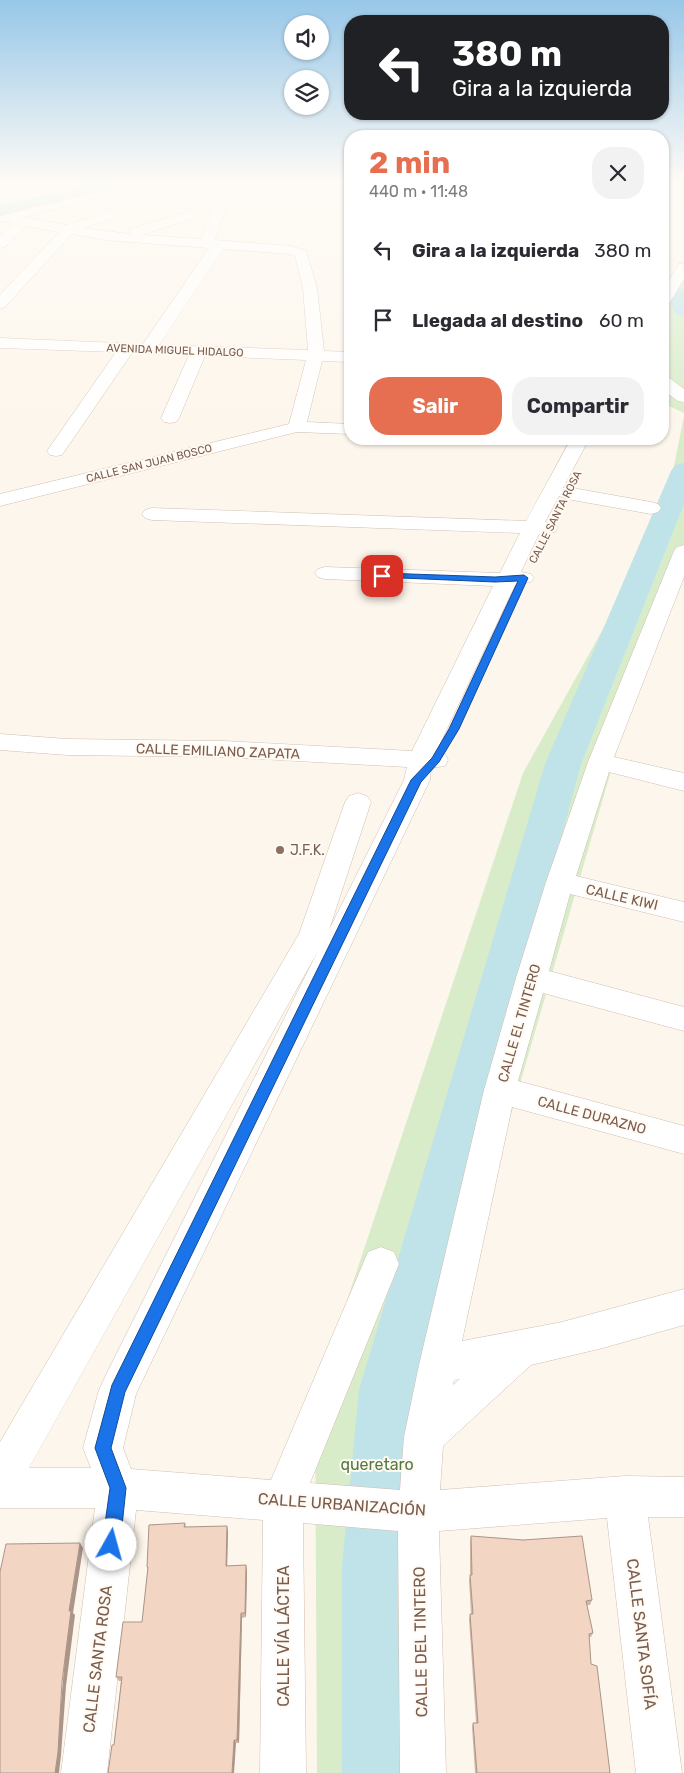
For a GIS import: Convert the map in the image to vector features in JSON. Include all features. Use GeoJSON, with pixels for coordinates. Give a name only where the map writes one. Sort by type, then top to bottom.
{"type":"FeatureCollection","features":[{"type":"Feature","properties":{"kind":"street"},"geometry":{"type":"LineString","coordinates":[[0,304],[35,266]]}},
{"type":"Feature","properties":{"kind":"street"},"geometry":{"type":"LineString","coordinates":[[148,349],[199,266]]}},
{"type":"Feature","properties":{"kind":"street"},"geometry":{"type":"LineString","coordinates":[[297,427],[317,336],[310,288],[304,266]]}},
{"type":"Feature","properties":{"kind":"street"},"geometry":{"type":"LineString","coordinates":[[669,292],[684,267]]}},
{"type":"Feature","properties":{"kind":"street","name":"AVENIDA MIGUEL HIDALGO"},"geometry":{"type":"LineString","coordinates":[[0,343],[344,357]]}},
{"type":"Feature","properties":{"kind":"street"},"geometry":{"type":"LineString","coordinates":[[56,451],[127,348]]}},
{"type":"Feature","properties":{"kind":"street"},"geometry":{"type":"LineString","coordinates":[[170,418],[199,352]]}},
{"type":"Feature","properties":{"kind":"street"},"geometry":{"type":"LineString","coordinates":[[669,387],[684,397]]}},
{"type":"Feature","properties":{"kind":"street"},"geometry":{"type":"LineString","coordinates":[[669,399],[684,401]]}},
{"type":"Feature","properties":{"kind":"street","name":"CALLE SAN JUAN BOSCO"},"geometry":{"type":"LineString","coordinates":[[0,500],[297,427],[344,429]]}},
{"type":"Feature","properties":{"kind":"street","name":"CALLE SANTA ROSA"},"geometry":{"type":"LineString","coordinates":[[566,485],[578,445]]}},
{"type":"Feature","properties":{"kind":"street","name":"CALLE SANTA ROSA"},"geometry":{"type":"LineString","coordinates":[[84,1773],[118,1488],[103,1448],[118,1390],[424,766],[456,706],[516,578],[541,528],[590,445]]}},
{"type":"Feature","properties":{"kind":"street"},"geometry":{"type":"LineString","coordinates":[[566,485],[651,508]]}},
{"type":"Feature","properties":{"kind":"street"},"geometry":{"type":"LineString","coordinates":[[152,514],[541,528]]}},
{"type":"Feature","properties":{"kind":"street","name":"CALLE EL TINTERO"},"geometry":{"type":"LineString","coordinates":[[418,1512],[424,1437],[438,1365],[500,1090],[531,978],[560,882],[600,762],[681,567]]}},
{"type":"Feature","properties":{"kind":"street"},"geometry":{"type":"LineString","coordinates":[[325,573],[516,578]]}},
{"type":"Feature","properties":{"kind":"street","name":"CALLE EMILIANO ZAPATA"},"geometry":{"type":"LineString","coordinates":[[0,742],[67,747],[224,749],[424,766]]}},
{"type":"Feature","properties":{"kind":"street"},"geometry":{"type":"LineString","coordinates":[[600,762],[684,782]]}},
{"type":"Feature","properties":{"kind":"street"},"geometry":{"type":"LineString","coordinates":[[0,1480],[313,935],[358,802]]}},
{"type":"Feature","properties":{"kind":"street","name":"CALLE KIWI"},"geometry":{"type":"LineString","coordinates":[[560,882],[684,912]]}},
{"type":"Feature","properties":{"kind":"street"},"geometry":{"type":"LineString","coordinates":[[531,978],[684,1019]]}},
{"type":"Feature","properties":{"kind":"street","name":"CALLE DURAZNO"},"geometry":{"type":"LineString","coordinates":[[500,1090],[684,1140]]}},
{"type":"Feature","properties":{"kind":"street"},"geometry":{"type":"LineString","coordinates":[[282,1500],[381,1264]]}},
{"type":"Feature","properties":{"kind":"street"},"geometry":{"type":"LineString","coordinates":[[438,1365],[521,1349],[612,1328],[684,1307]]}},
{"type":"Feature","properties":{"kind":"street"},"geometry":{"type":"LineString","coordinates":[[424,1437],[521,1349]]}},
{"type":"Feature","properties":{"kind":"street","name":"CALLE URBANIZACIÓN"},"geometry":{"type":"LineString","coordinates":[[0,1488],[118,1488],[418,1512],[625,1496],[684,1497]]}},
{"type":"Feature","properties":{"kind":"street","name":"CALLE SANTA SOFÍA"},"geometry":{"type":"LineString","coordinates":[[625,1496],[659,1773]]}},
{"type":"Feature","properties":{"kind":"street","name":"CALLE VÍA LÁCTEA"},"geometry":{"type":"LineString","coordinates":[[282,1500],[283,1773]]}},
{"type":"Feature","properties":{"kind":"street","name":"CALLE DEL TINTERO"},"geometry":{"type":"LineString","coordinates":[[418,1512],[423,1773]]}},
{"type":"Feature","properties":{"kind":"green space"},"geometry":{"type":"Polygon","coordinates":[[[684,267],[684,396],[669,394],[669,293],[684,267]]]}},
{"type":"Feature","properties":{"kind":"green space"},"geometry":{"type":"Polygon","coordinates":[[[669,395],[684,403],[684,413],[669,406],[669,395]]]}},
{"type":"Feature","properties":{"kind":"green space","name":"queretaro"},"geometry":{"type":"Polygon","coordinates":[[[684,416],[684,544],[648,644],[438,1365],[440,1773],[317,1773],[315,1396],[523,773],[663,521],[684,416]]]}},
{"type":"Feature","properties":{"kind":"building"},"geometry":{"type":"Polygon","coordinates":[[[185,1523],[184,1527],[227,1526],[226,1566],[246,1565],[245,1613],[241,1613],[237,1740],[234,1740],[232,1773],[108,1773],[112,1745],[114,1745],[122,1677],[116,1677],[123,1622],[142,1622],[148,1567],[149,1525],[185,1523]]]}},
{"type":"Feature","properties":{"kind":"building"},"geometry":{"type":"Polygon","coordinates":[[[471,1536],[523,1540],[582,1536],[592,1600],[586,1601],[593,1633],[589,1634],[591,1664],[597,1666],[610,1773],[477,1773],[473,1723],[478,1723],[470,1614],[473,1614],[470,1575],[472,1575],[471,1536]]]}},
{"type":"Feature","properties":{"kind":"building"},"geometry":{"type":"Polygon","coordinates":[[[80,1543],[69,1611],[71,1611],[62,1682],[55,1773],[0,1773],[0,1572],[6,1544],[80,1543]]]}},
{"type":"Feature","properties":{"kind":"waterway"},"geometry":{"type":"LineString","coordinates":[[684,294],[680,300],[684,310]]}},
{"type":"Feature","properties":{"kind":"waterway"},"geometry":{"type":"LineString","coordinates":[[375,1773],[371,1566],[386,1390],[563,764],[684,471]]}},
{"type":"Feature","properties":{"kind":"place","name":"J.F.K."},"geometry":{"type":"Point","coordinates":[280,850]}},
{"type":"Feature","properties":{"kind":"route"},"geometry":{"type":"LineString","coordinates":[[111,1545],[118,1488],[103,1448],[118,1390],[417,780],[436,760],[454,729],[524,578],[495,580],[382,576]]}}]}
